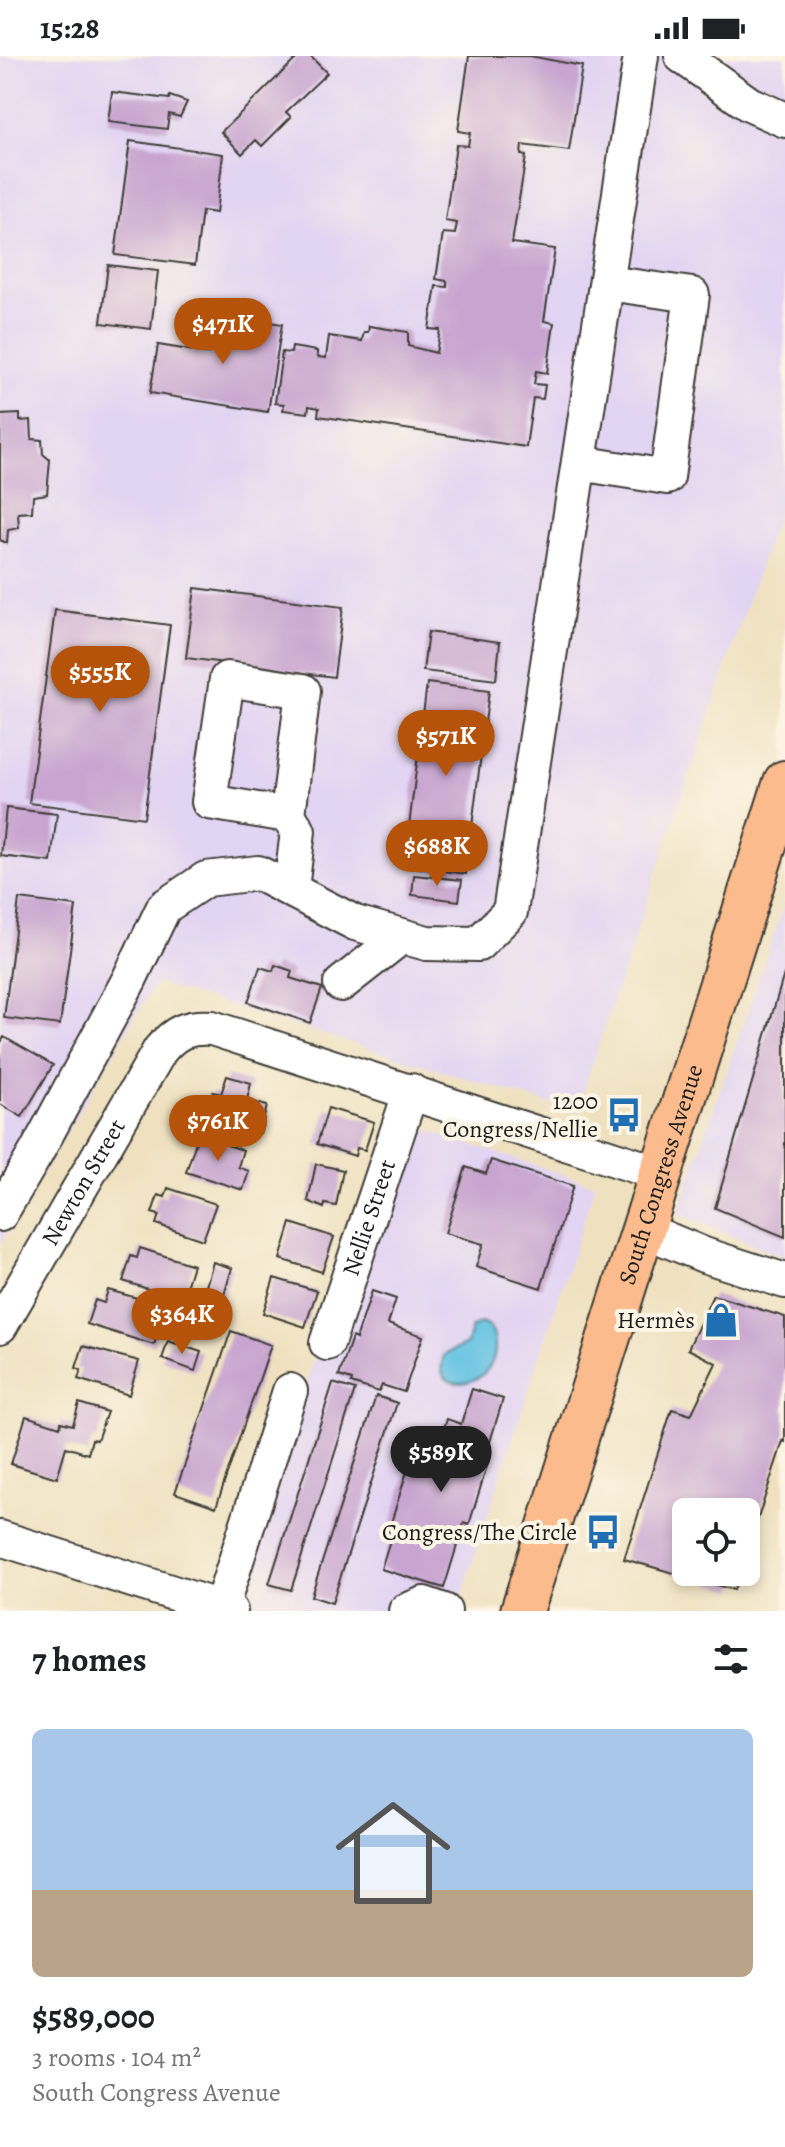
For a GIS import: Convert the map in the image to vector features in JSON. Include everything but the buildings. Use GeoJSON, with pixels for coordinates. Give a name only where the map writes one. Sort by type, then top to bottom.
{"type":"FeatureCollection","features":[{"type":"Feature","properties":{"kind":"main road","name":"South Congress Avenue"},"geometry":{"type":"LineString","coordinates":[[529,1609],[661,1174],[785,782]]}},
{"type":"Feature","properties":{"kind":"street"},"geometry":{"type":"LineString","coordinates":[[0,1214],[129,980],[164,907],[206,879],[258,873],[355,923],[427,943],[478,944],[510,912],[641,56]]}},
{"type":"Feature","properties":{"kind":"street"},"geometry":{"type":"LineString","coordinates":[[682,56],[749,104],[785,120]]}},
{"type":"Feature","properties":{"kind":"street"},"geometry":{"type":"LineString","coordinates":[[579,463],[667,477],[692,295],[607,283]]}},
{"type":"Feature","properties":{"kind":"street"},"geometry":{"type":"LineString","coordinates":[[288,815],[298,831],[291,889]]}},
{"type":"Feature","properties":{"kind":"street"},"geometry":{"type":"LineString","coordinates":[[341,984],[402,936]]}},
{"type":"Feature","properties":{"kind":"street","name":"Newton Street"},"geometry":{"type":"LineString","coordinates":[[0,1326],[160,1050],[170,1038],[183,1030],[212,1028],[411,1091]]}},
{"type":"Feature","properties":{"kind":"street"},"geometry":{"type":"LineString","coordinates":[[411,1091],[661,1174]]}},
{"type":"Feature","properties":{"kind":"street","name":"Nellie Street"},"geometry":{"type":"LineString","coordinates":[[327,1343],[411,1091]]}},
{"type":"Feature","properties":{"kind":"street"},"geometry":{"type":"LineString","coordinates":[[644,1230],[704,1255],[785,1281]]}},
{"type":"Feature","properties":{"kind":"street"},"geometry":{"type":"LineString","coordinates":[[0,1538],[140,1597],[225,1610],[290,1391]]}},
{"type":"Feature","properties":{"kind":"street"},"geometry":{"type":"LineString","coordinates":[[406,1611],[424,1604],[444,1611]]}},
{"type":"Feature","properties":{"kind":"shaded area"},"geometry":{"type":"Polygon","coordinates":[[[0,56],[785,56],[785,491],[576,1112],[155,983],[0,1244],[0,56]]]}},
{"type":"Feature","properties":{"kind":"shaded area"},"geometry":{"type":"Polygon","coordinates":[[[785,902],[785,1258],[678,1214],[785,902]]]}},
{"type":"Feature","properties":{"kind":"shaded area"},"geometry":{"type":"Polygon","coordinates":[[[392,1119],[595,1185],[457,1611],[233,1611],[392,1119]]]}},
{"type":"Feature","properties":{"kind":"water"},"geometry":{"type":"Polygon","coordinates":[[[481,1323],[494,1336],[493,1358],[486,1371],[476,1379],[453,1382],[445,1377],[442,1368],[445,1354],[467,1344],[471,1328],[481,1323]]]}},
{"type":"Feature","properties":{"kind":"place","name":"1200 Congress/Nellie"},"geometry":{"type":"Point","coordinates":[624,1115]}},
{"type":"Feature","properties":{"kind":"place","name":"Hermès"},"geometry":{"type":"Point","coordinates":[721,1320]}},
{"type":"Feature","properties":{"kind":"place","name":"Congress/The Circle"},"geometry":{"type":"Point","coordinates":[603,1532]}}]}
